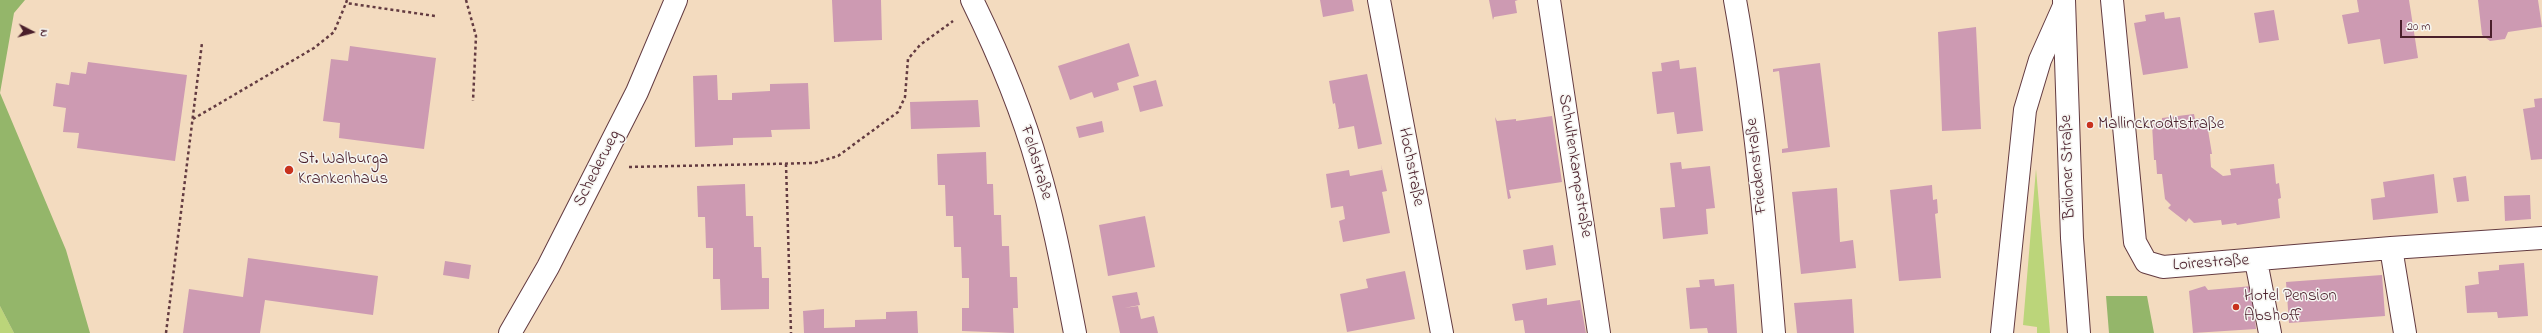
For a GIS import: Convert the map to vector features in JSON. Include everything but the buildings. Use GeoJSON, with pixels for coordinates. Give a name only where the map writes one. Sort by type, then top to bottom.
{"type":"FeatureCollection","features":[{"type":"Feature","properties":{"kind":"street","name":"Schederweg"},"geometry":{"type":"LineString","coordinates":[[510,333],[548,267],[637,92],[676,0]]}},
{"type":"Feature","properties":{"kind":"street","name":"Hochstraße"},"geometry":{"type":"LineString","coordinates":[[1379,0],[1442,333]]}},
{"type":"Feature","properties":{"kind":"street","name":"Schultenkampstraße"},"geometry":{"type":"LineString","coordinates":[[1549,0],[1599,333]]}},
{"type":"Feature","properties":{"kind":"street","name":"Friedenstraße"},"geometry":{"type":"LineString","coordinates":[[1735,0],[1745,57],[1761,184],[1774,333]]}},
{"type":"Feature","properties":{"kind":"street","name":"Loirestraße"},"geometry":{"type":"LineString","coordinates":[[2112,0],[2135,242],[2142,257],[2153,265],[2163,268],[2391,248],[2542,238]]}},
{"type":"Feature","properties":{"kind":"street","name":"Feldstraße"},"geometry":{"type":"LineString","coordinates":[[973,3],[1009,84],[1038,166],[1054,226],[1075,333]]}},
{"type":"Feature","properties":{"kind":"street"},"geometry":{"type":"LineString","coordinates":[[2002,333],[2025,110],[2040,60],[2064,3]]}},
{"type":"Feature","properties":{"kind":"street","name":"Briloner Straße"},"geometry":{"type":"LineString","coordinates":[[2064,3],[2072,238],[2079,333]]}},
{"type":"Feature","properties":{"kind":"street"},"geometry":{"type":"LineString","coordinates":[[2391,248],[2405,333]]}},
{"type":"Feature","properties":{"kind":"street"},"geometry":{"type":"LineString","coordinates":[[2256,261],[2270,333]]}},
{"type":"Feature","properties":{"kind":"path"},"geometry":{"type":"LineString","coordinates":[[466,0],[476,36],[473,100]]}},
{"type":"Feature","properties":{"kind":"path"},"geometry":{"type":"LineString","coordinates":[[193,119],[319,45],[334,32],[347,2],[435,16]]}},
{"type":"Feature","properties":{"kind":"path"},"geometry":{"type":"LineString","coordinates":[[640,167],[814,163],[838,156],[898,112],[905,97],[906,68],[912,52],[973,3]]}},
{"type":"Feature","properties":{"kind":"path"},"geometry":{"type":"LineString","coordinates":[[166,333],[202,43]]}},
{"type":"Feature","properties":{"kind":"path"},"geometry":{"type":"LineString","coordinates":[[786,164],[791,333]]}},
{"type":"Feature","properties":{"kind":"green space"},"geometry":{"type":"Polygon","coordinates":[[[0,0],[25,0],[14,13],[0,93],[0,0]]]}},
{"type":"Feature","properties":{"kind":"green space"},"geometry":{"type":"Polygon","coordinates":[[[0,93],[66,250],[90,333],[14,333],[0,306],[0,93]]]}},
{"type":"Feature","properties":{"kind":"green space"},"geometry":{"type":"Polygon","coordinates":[[[2036,169],[2050,333],[2037,333],[2037,327],[2023,325],[2036,169]]]}},
{"type":"Feature","properties":{"kind":"green space"},"geometry":{"type":"Polygon","coordinates":[[[2106,296],[2147,296],[2154,333],[2109,333],[2106,296]]]}},
{"type":"Feature","properties":{"kind":"green space"},"geometry":{"type":"Polygon","coordinates":[[[0,306],[14,333],[0,333],[0,306]]]}},
{"type":"Feature","properties":{"kind":"place","name":"Mallinckrodtstraße"},"geometry":{"type":"Point","coordinates":[2090,125]}},
{"type":"Feature","properties":{"kind":"place","name":"St. Walburga Krankenhaus"},"geometry":{"type":"Point","coordinates":[289,170]}},
{"type":"Feature","properties":{"kind":"place","name":"Hotel Pension Abshoff"},"geometry":{"type":"Point","coordinates":[2236,307]}}]}
